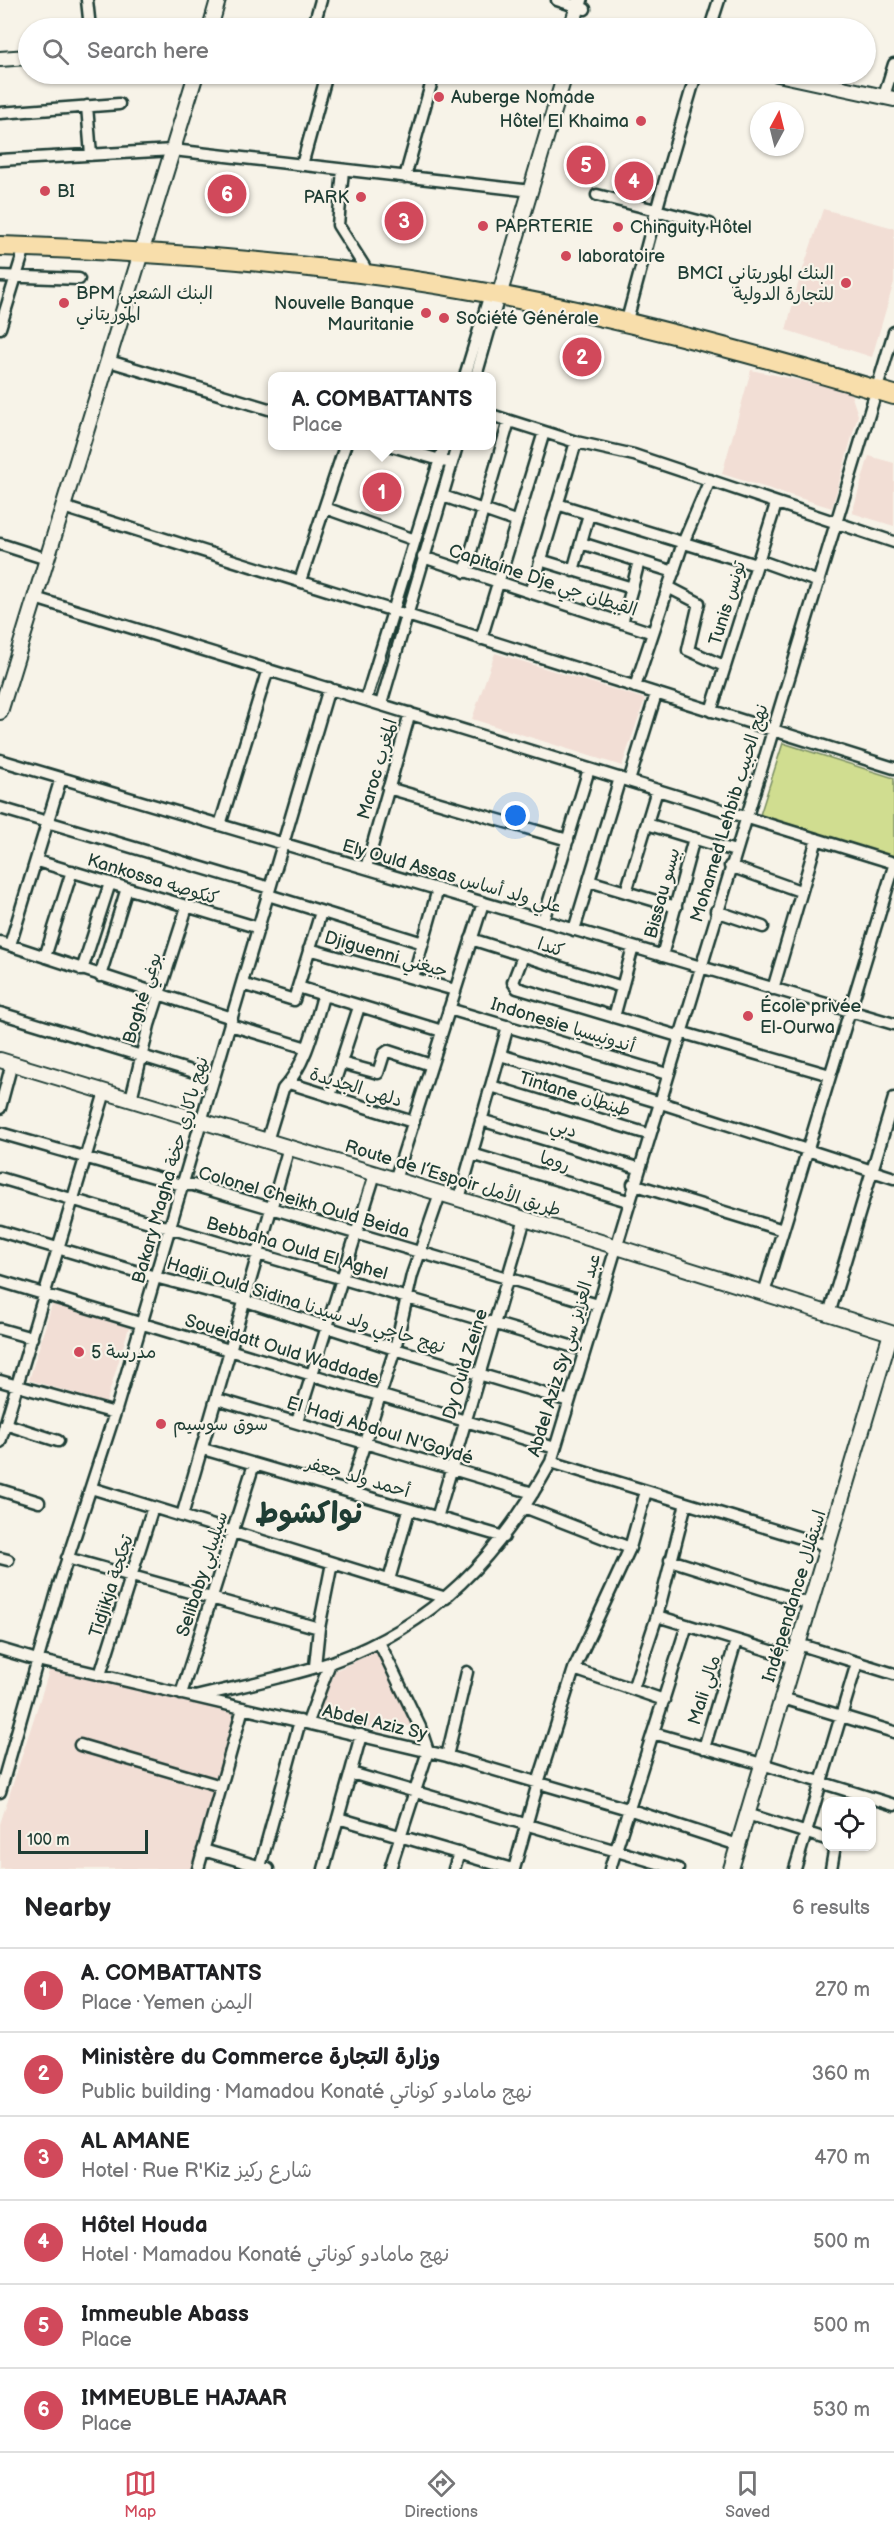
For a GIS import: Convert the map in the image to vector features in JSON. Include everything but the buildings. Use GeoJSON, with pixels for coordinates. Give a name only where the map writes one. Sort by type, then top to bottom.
{"type":"FeatureCollection","features":[{"type":"Feature","properties":{"kind":"highway"},"geometry":{"type":"LineString","coordinates":[[0,237],[26,243]]}},
{"type":"Feature","properties":{"kind":"highway"},"geometry":{"type":"LineString","coordinates":[[0,246],[26,243],[281,255],[364,266],[749,342],[886,386]]}},
{"type":"Feature","properties":{"kind":"highway"},"geometry":{"type":"LineString","coordinates":[[143,249],[280,263],[496,291]]}},
{"type":"Feature","properties":{"kind":"street"},"geometry":{"type":"LineString","coordinates":[[87,0],[89,18]]}},
{"type":"Feature","properties":{"kind":"street"},"geometry":{"type":"LineString","coordinates":[[213,18],[218,0]]}},
{"type":"Feature","properties":{"kind":"street"},"geometry":{"type":"LineString","coordinates":[[316,18],[321,0]]}},
{"type":"Feature","properties":{"kind":"street"},"geometry":{"type":"LineString","coordinates":[[557,0],[583,4],[576,18]]}},
{"type":"Feature","properties":{"kind":"street"},"geometry":{"type":"LineString","coordinates":[[713,18],[719,0]]}},
{"type":"Feature","properties":{"kind":"street"},"geometry":{"type":"LineString","coordinates":[[0,59],[18,58]]}},
{"type":"Feature","properties":{"kind":"street"},"geometry":{"type":"LineString","coordinates":[[824,84],[889,98],[894,64]]}},
{"type":"Feature","properties":{"kind":"street"},"geometry":{"type":"LineString","coordinates":[[0,712],[193,84]]}},
{"type":"Feature","properties":{"kind":"street"},"geometry":{"type":"LineString","coordinates":[[302,165],[324,84]]}},
{"type":"Feature","properties":{"kind":"street"},"geometry":{"type":"LineString","coordinates":[[405,177],[431,84]]}},
{"type":"Feature","properties":{"kind":"street"},"geometry":{"type":"LineString","coordinates":[[477,372],[523,190],[554,84]]}},
{"type":"Feature","properties":{"kind":"street"},"geometry":{"type":"LineString","coordinates":[[466,372],[496,291],[563,84]]}},
{"type":"Feature","properties":{"kind":"street"},"geometry":{"type":"LineString","coordinates":[[627,319],[693,84]]}},
{"type":"Feature","properties":{"kind":"street"},"geometry":{"type":"LineString","coordinates":[[0,113],[118,104]]}},
{"type":"Feature","properties":{"kind":"street"},"geometry":{"type":"LineString","coordinates":[[87,106],[91,155]]}},
{"type":"Feature","properties":{"kind":"street"},"geometry":{"type":"LineString","coordinates":[[0,160],[173,150],[523,190]]}},
{"type":"Feature","properties":{"kind":"street"},"geometry":{"type":"LineString","coordinates":[[343,170],[338,225],[364,266]]}},
{"type":"Feature","properties":{"kind":"street"},"geometry":{"type":"LineString","coordinates":[[597,195],[710,224]]}},
{"type":"Feature","properties":{"kind":"street"},"geometry":{"type":"LineString","coordinates":[[0,328],[26,243]]}},
{"type":"Feature","properties":{"kind":"street"},"geometry":{"type":"LineString","coordinates":[[0,276],[79,279]]}},
{"type":"Feature","properties":{"kind":"street","name":"Mohamed Lehbib نهج الحبيب"},"geometry":{"type":"LineString","coordinates":[[614,1246],[771,729],[838,523],[886,386],[894,333]]}},
{"type":"Feature","properties":{"kind":"street"},"geometry":{"type":"LineString","coordinates":[[109,362],[268,409]]}},
{"type":"Feature","properties":{"kind":"street"},"geometry":{"type":"LineString","coordinates":[[496,416],[576,442],[634,455],[894,542]]}},
{"type":"Feature","properties":{"kind":"street"},"geometry":{"type":"LineString","coordinates":[[465,572],[509,421]]}},
{"type":"Feature","properties":{"kind":"street"},"geometry":{"type":"LineString","coordinates":[[481,639],[515,521],[544,432]]}},
{"type":"Feature","properties":{"kind":"street"},"geometry":{"type":"LineString","coordinates":[[531,593],[576,442]]}},
{"type":"Feature","properties":{"kind":"street"},"geometry":{"type":"LineString","coordinates":[[300,581],[344,450]]}},
{"type":"Feature","properties":{"kind":"street"},"geometry":{"type":"LineString","coordinates":[[406,450],[452,464]]}},
{"type":"Feature","properties":{"kind":"street"},"geometry":{"type":"LineString","coordinates":[[366,699],[443,450]]}},
{"type":"Feature","properties":{"kind":"street"},"geometry":{"type":"LineString","coordinates":[[381,704],[456,450]]}},
{"type":"Feature","properties":{"kind":"street"},"geometry":{"type":"LineString","coordinates":[[635,687],[683,543],[710,480]]}},
{"type":"Feature","properties":{"kind":"street"},"geometry":{"type":"LineString","coordinates":[[442,496],[515,521]]}},
{"type":"Feature","properties":{"kind":"street"},"geometry":{"type":"LineString","coordinates":[[557,504],[819,582]]}},
{"type":"Feature","properties":{"kind":"street","name":"Tunis تونس"},"geometry":{"type":"LineString","coordinates":[[711,711],[776,504]]}},
{"type":"Feature","properties":{"kind":"street"},"geometry":{"type":"LineString","coordinates":[[63,507],[894,768]]}},
{"type":"Feature","properties":{"kind":"street"},"geometry":{"type":"LineString","coordinates":[[325,508],[415,540]]}},
{"type":"Feature","properties":{"kind":"street"},"geometry":{"type":"LineString","coordinates":[[573,571],[590,514]]}},
{"type":"Feature","properties":{"kind":"street"},"geometry":{"type":"LineString","coordinates":[[581,543],[674,572]]}},
{"type":"Feature","properties":{"kind":"street"},"geometry":{"type":"LineString","coordinates":[[0,544],[47,559]]}},
{"type":"Feature","properties":{"kind":"street","name":"Capitaine Dje القبطان جي"},"geometry":{"type":"LineString","coordinates":[[423,557],[653,633]]}},
{"type":"Feature","properties":{"kind":"street"},"geometry":{"type":"LineString","coordinates":[[540,560],[632,588]]}},
{"type":"Feature","properties":{"kind":"street"},"geometry":{"type":"LineString","coordinates":[[622,623],[639,561]]}},
{"type":"Feature","properties":{"kind":"street"},"geometry":{"type":"LineString","coordinates":[[668,587],[699,603],[688,650],[724,666]]}},
{"type":"Feature","properties":{"kind":"street"},"geometry":{"type":"LineString","coordinates":[[36,597],[817,839],[894,865],[764,1293]]}},
{"type":"Feature","properties":{"kind":"street"},"geometry":{"type":"LineString","coordinates":[[220,825],[268,669]]}},
{"type":"Feature","properties":{"kind":"street","name":"Bakary Magha نهج باكاري حخة"},"geometry":{"type":"LineString","coordinates":[[0,1792],[3,1773],[68,1558],[115,1413],[329,688]]}},
{"type":"Feature","properties":{"kind":"street"},"geometry":{"type":"LineString","coordinates":[[574,930],[624,780],[656,694]]}},
{"type":"Feature","properties":{"kind":"street","name":"Maroc المغرب"},"geometry":{"type":"LineString","coordinates":[[366,868],[410,713]]}},
{"type":"Feature","properties":{"kind":"street","name":"Ely Ould Assas علي ولد أساس"},"geometry":{"type":"LineString","coordinates":[[0,760],[894,1024]]}},
{"type":"Feature","properties":{"kind":"street"},"geometry":{"type":"LineString","coordinates":[[543,921],[589,769]]}},
{"type":"Feature","properties":{"kind":"street"},"geometry":{"type":"LineString","coordinates":[[61,778],[37,861],[5,944],[160,994],[231,1022],[307,1048]]}},
{"type":"Feature","properties":{"kind":"street"},"geometry":{"type":"LineString","coordinates":[[388,788],[568,840]]}},
{"type":"Feature","properties":{"kind":"street"},"geometry":{"type":"LineString","coordinates":[[626,892],[657,790]]}},
{"type":"Feature","properties":{"kind":"street"},"geometry":{"type":"LineString","coordinates":[[0,808],[423,943]]}},
{"type":"Feature","properties":{"kind":"street"},"geometry":{"type":"LineString","coordinates":[[646,824],[735,851]]}},
{"type":"Feature","properties":{"kind":"street","name":"Bissau بيسو"},"geometry":{"type":"LineString","coordinates":[[662,956],[694,838]]}},
{"type":"Feature","properties":{"kind":"street"},"geometry":{"type":"LineString","coordinates":[[773,988],[817,839]]}},
{"type":"Feature","properties":{"kind":"street","name":"Kankossa كنكوصه"},"geometry":{"type":"LineString","coordinates":[[37,861],[258,928]]}},
{"type":"Feature","properties":{"kind":"street"},"geometry":{"type":"LineString","coordinates":[[730,866],[800,891]]}},
{"type":"Feature","properties":{"kind":"street"},"geometry":{"type":"LineString","coordinates":[[45,957],[72,871]]}},
{"type":"Feature","properties":{"kind":"street"},"geometry":{"type":"LineString","coordinates":[[589,881],[676,907]]}},
{"type":"Feature","properties":{"kind":"street"},"geometry":{"type":"LineString","coordinates":[[82,970],[110,883]]}},
{"type":"Feature","properties":{"kind":"street"},"geometry":{"type":"LineString","coordinates":[[100,976],[127,888]]}},
{"type":"Feature","properties":{"kind":"street"},"geometry":{"type":"LineString","coordinates":[[412,978],[438,890]]}},
{"type":"Feature","properties":{"kind":"street"},"geometry":{"type":"LineString","coordinates":[[395,1180],[483,903]]}},
{"type":"Feature","properties":{"kind":"street","name":"Boghé بوغي"},"geometry":{"type":"LineString","coordinates":[[131,1099],[141,1056],[187,906]]}},
{"type":"Feature","properties":{"kind":"street"},"geometry":{"type":"LineString","coordinates":[[716,911],[763,927]]}},
{"type":"Feature","properties":{"kind":"street"},"geometry":{"type":"LineString","coordinates":[[242,984],[294,1000],[321,912]]}},
{"type":"Feature","properties":{"kind":"street","name":"كندا"},"geometry":{"type":"LineString","coordinates":[[471,939],[622,987]]}},
{"type":"Feature","properties":{"kind":"street"},"geometry":{"type":"LineString","coordinates":[[614,1017],[633,947]]}},
{"type":"Feature","properties":{"kind":"street","name":"Djiguenni جيغني"},"geometry":{"type":"LineString","coordinates":[[309,949],[455,990]]}},
{"type":"Feature","properties":{"kind":"street"},"geometry":{"type":"LineString","coordinates":[[523,956],[513,982],[517,988],[614,1017],[830,1075]]}},
{"type":"Feature","properties":{"kind":"street"},"geometry":{"type":"LineString","coordinates":[[298,987],[442,1031]]}},
{"type":"Feature","properties":{"kind":"street"},"geometry":{"type":"LineString","coordinates":[[267,1141],[283,1089],[289,1083],[307,1048],[323,996]]}},
{"type":"Feature","properties":{"kind":"street"},"geometry":{"type":"LineString","coordinates":[[330,1096],[359,1007]]}},
{"type":"Feature","properties":{"kind":"street","name":"Indonesie أندونيسيا"},"geometry":{"type":"LineString","coordinates":[[449,1009],[667,1074]]}},
{"type":"Feature","properties":{"kind":"street"},"geometry":{"type":"LineString","coordinates":[[0,1013],[214,1078]]}},
{"type":"Feature","properties":{"kind":"street"},"geometry":{"type":"LineString","coordinates":[[459,1199],[508,1026]]}},
{"type":"Feature","properties":{"kind":"street"},"geometry":{"type":"LineString","coordinates":[[341,1063],[376,1073],[381,1070],[384,1054],[388,1051],[431,1065]]}},
{"type":"Feature","properties":{"kind":"street"},"geometry":{"type":"LineString","coordinates":[[500,1055],[658,1102],[807,1152],[894,1178]]}},
{"type":"Feature","properties":{"kind":"street"},"geometry":{"type":"LineString","coordinates":[[0,1108],[6,1062]]}},
{"type":"Feature","properties":{"kind":"street","name":"Route de l’Espoir طريق الأمل"},"geometry":{"type":"LineString","coordinates":[[6,1062],[614,1246],[829,1314],[893,1331]]}},
{"type":"Feature","properties":{"kind":"street","name":"دلهي الجديدة"},"geometry":{"type":"LineString","coordinates":[[289,1083],[413,1122]]}},
{"type":"Feature","properties":{"kind":"street","name":"Tintane طينطان"},"geometry":{"type":"LineString","coordinates":[[491,1086],[648,1134]]}},
{"type":"Feature","properties":{"kind":"street"},"geometry":{"type":"LineString","coordinates":[[0,1442],[105,1092]]}},
{"type":"Feature","properties":{"kind":"street"},"geometry":{"type":"LineString","coordinates":[[829,1314],[894,1098]]}},
{"type":"Feature","properties":{"kind":"street","name":"دبي"},"geometry":{"type":"LineString","coordinates":[[481,1120],[638,1168]]}},
{"type":"Feature","properties":{"kind":"street","name":"Colonel Cheikh Ould Beida"},"geometry":{"type":"LineString","coordinates":[[0,1133],[183,1185],[193,1185],[507,1280],[598,1305]]}},
{"type":"Feature","properties":{"kind":"street"},"geometry":{"type":"LineString","coordinates":[[182,1515],[289,1148]]}},
{"type":"Feature","properties":{"kind":"street","name":"روما"},"geometry":{"type":"LineString","coordinates":[[472,1154],[628,1201]]}},
{"type":"Feature","properties":{"kind":"street"},"geometry":{"type":"LineString","coordinates":[[297,1422],[375,1174]]}},
{"type":"Feature","properties":{"kind":"street","name":"Bebbaha Ould El Aghel"},"geometry":{"type":"LineString","coordinates":[[0,1178],[584,1350]]}},
{"type":"Feature","properties":{"kind":"street"},"geometry":{"type":"LineString","coordinates":[[633,1184],[783,1230]]}},
{"type":"Feature","properties":{"kind":"street"},"geometry":{"type":"LineString","coordinates":[[350,1492],[395,1349],[406,1297],[440,1194]]}},
{"type":"Feature","properties":{"kind":"street","name":"Dy Ould Zeine"},"geometry":{"type":"LineString","coordinates":[[437,1518],[525,1219]]}},
{"type":"Feature","properties":{"kind":"street","name":"Hadji Ould Sidina نهج حاجي ولد سيدنا"},"geometry":{"type":"LineString","coordinates":[[0,1231],[155,1277],[243,1300],[395,1349],[569,1401]]}},
{"type":"Feature","properties":{"kind":"street","name":"Abdel Aziz Sy عبد العزيز سي"},"geometry":{"type":"LineString","coordinates":[[195,1697],[330,1663],[379,1642],[420,1618],[446,1598],[504,1537],[551,1462],[614,1246]]}},
{"type":"Feature","properties":{"kind":"street","name":"Soueidatt Ould Waddade"},"geometry":{"type":"LineString","coordinates":[[0,1281],[555,1448]]}},
{"type":"Feature","properties":{"kind":"street"},"geometry":{"type":"LineString","coordinates":[[0,1329],[32,1338]]}},
{"type":"Feature","properties":{"kind":"street","name":"Indépendance استقلال"},"geometry":{"type":"LineString","coordinates":[[730,1869],[893,1331]]}},
{"type":"Feature","properties":{"kind":"street"},"geometry":{"type":"LineString","coordinates":[[0,1382],[115,1413]]}},
{"type":"Feature","properties":{"kind":"street","name":"El Hadj Abdoul N'Gaydé"},"geometry":{"type":"LineString","coordinates":[[216,1399],[533,1493]]}},
{"type":"Feature","properties":{"kind":"street"},"geometry":{"type":"LineString","coordinates":[[5,1424],[58,1441]]}},
{"type":"Feature","properties":{"kind":"street","name":"أحمد ولد جعفر"},"geometry":{"type":"LineString","coordinates":[[203,1449],[504,1537]]}},
{"type":"Feature","properties":{"kind":"street"},"geometry":{"type":"LineString","coordinates":[[551,1462],[827,1546]]}},
{"type":"Feature","properties":{"kind":"street","name":"Selibaby سيليبابي"},"geometry":{"type":"LineString","coordinates":[[181,1694],[254,1464]]}},
{"type":"Feature","properties":{"kind":"street"},"geometry":{"type":"LineString","coordinates":[[91,1488],[446,1598]]}},
{"type":"Feature","properties":{"kind":"street"},"geometry":{"type":"LineString","coordinates":[[0,1490],[39,1502]]}},
{"type":"Feature","properties":{"kind":"street"},"geometry":{"type":"LineString","coordinates":[[338,1818],[513,1869],[574,1669],[630,1548],[646,1491]]}},
{"type":"Feature","properties":{"kind":"street"},"geometry":{"type":"LineString","coordinates":[[633,1689],[657,1616],[686,1503]]}},
{"type":"Feature","properties":{"kind":"street","name":"Tidjikja تجكجة"},"geometry":{"type":"LineString","coordinates":[[100,1675],[153,1507]]}},
{"type":"Feature","properties":{"kind":"street"},"geometry":{"type":"LineString","coordinates":[[524,1507],[630,1548]]}},
{"type":"Feature","properties":{"kind":"street"},"geometry":{"type":"LineString","coordinates":[[388,1580],[409,1510]]}},
{"type":"Feature","properties":{"kind":"street"},"geometry":{"type":"LineString","coordinates":[[68,1558],[319,1628]]}},
{"type":"Feature","properties":{"kind":"street"},"geometry":{"type":"LineString","coordinates":[[670,1560],[810,1604]]}},
{"type":"Feature","properties":{"kind":"street"},"geometry":{"type":"LineString","coordinates":[[315,1666],[319,1628],[332,1563]]}},
{"type":"Feature","properties":{"kind":"street"},"geometry":{"type":"LineString","coordinates":[[657,1616],[794,1658]]}},
{"type":"Feature","properties":{"kind":"street"},"geometry":{"type":"LineString","coordinates":[[610,1869],[687,1626]]}},
{"type":"Feature","properties":{"kind":"street","name":"Mali مالي"},"geometry":{"type":"LineString","coordinates":[[704,1748],[736,1641]]}},
{"type":"Feature","properties":{"kind":"street"},"geometry":{"type":"LineString","coordinates":[[379,1642],[420,1727],[428,1751],[390,1869]]}},
{"type":"Feature","properties":{"kind":"street"},"geometry":{"type":"LineString","coordinates":[[798,1644],[894,1674]]}},
{"type":"Feature","properties":{"kind":"street","name":"Abdel Aziz Sy"},"geometry":{"type":"LineString","coordinates":[[0,1649],[37,1660],[447,1756],[628,1809],[738,1845]]}},
{"type":"Feature","properties":{"kind":"street"},"geometry":{"type":"LineString","coordinates":[[795,1869],[857,1662]]}},
{"type":"Feature","properties":{"kind":"street"},"geometry":{"type":"LineString","coordinates":[[203,1850],[264,1868],[304,1722],[330,1663]]}},
{"type":"Feature","properties":{"kind":"street"},"geometry":{"type":"LineString","coordinates":[[574,1669],[664,1700]]}},
{"type":"Feature","properties":{"kind":"street"},"geometry":{"type":"LineString","coordinates":[[447,1756],[467,1672]]}},
{"type":"Feature","properties":{"kind":"street"},"geometry":{"type":"LineString","coordinates":[[782,1698],[894,1732]]}},
{"type":"Feature","properties":{"kind":"street"},"geometry":{"type":"LineString","coordinates":[[198,1869],[243,1708]]}},
{"type":"Feature","properties":{"kind":"street"},"geometry":{"type":"LineString","coordinates":[[653,1734],[820,1781],[894,1805]]}},
{"type":"Feature","properties":{"kind":"street"},"geometry":{"type":"LineString","coordinates":[[324,1869],[361,1735]]}},
{"type":"Feature","properties":{"kind":"street"},"geometry":{"type":"LineString","coordinates":[[80,1745],[221,1786]]}},
{"type":"Feature","properties":{"kind":"street"},"geometry":{"type":"LineString","coordinates":[[351,1773],[678,1869]]}},
{"type":"Feature","properties":{"kind":"street"},"geometry":{"type":"LineString","coordinates":[[747,1814],[822,1838]]}},
{"type":"Feature","properties":{"kind":"street"},"geometry":{"type":"LineString","coordinates":[[831,1869],[834,1851]]}},
{"type":"Feature","properties":{"kind":"street"},"geometry":{"type":"LineString","coordinates":[[454,1869],[459,1853]]}},
{"type":"Feature","properties":{"kind":"shaded area","name":"BMCI البنك الموريتاني للتجارة الدولية"},"geometry":{"type":"Polygon","coordinates":[[[823,209],[894,228],[894,282],[872,357],[786,330],[798,284],[823,209]]]}},
{"type":"Feature","properties":{"kind":"shaded area"},"geometry":{"type":"Polygon","coordinates":[[[751,370],[850,391],[858,415],[832,508],[722,474],[751,370]]]}},
{"type":"Feature","properties":{"kind":"shaded area"},"geometry":{"type":"Polygon","coordinates":[[[869,456],[894,463],[894,526],[852,513],[869,456]]]}},
{"type":"Feature","properties":{"kind":"shaded area"},"geometry":{"type":"Polygon","coordinates":[[[495,653],[645,699],[622,766],[472,719],[495,653]]]}},
{"type":"Feature","properties":{"kind":"shaded area","name":"مدرسة 5"},"geometry":{"type":"Polygon","coordinates":[[[53,1301],[130,1324],[106,1403],[29,1380],[53,1301]]]}},
{"type":"Feature","properties":{"kind":"shaded area"},"geometry":{"type":"Polygon","coordinates":[[[377,1651],[414,1727],[389,1723],[380,1731],[319,1711],[332,1672],[377,1651]]]}},
{"type":"Feature","properties":{"kind":"shaded area"},"geometry":{"type":"Polygon","coordinates":[[[51,1665],[234,1712],[193,1869],[0,1869],[0,1824],[51,1665]]]}},
{"type":"Feature","properties":{"kind":"green space"},"geometry":{"type":"Polygon","coordinates":[[[783,743],[894,778],[894,857],[760,815],[783,743]]]}},
{"type":"Feature","properties":{"kind":"place","name":"Auberge Nomade"},"geometry":{"type":"Point","coordinates":[439,97]}},
{"type":"Feature","properties":{"kind":"place","name":"Hôtel El Khaima"},"geometry":{"type":"Point","coordinates":[641,121]}},
{"type":"Feature","properties":{"kind":"place","name":"Immeuble Abass"},"geometry":{"type":"Point","coordinates":[586,165]}},
{"type":"Feature","properties":{"kind":"place","name":"Hôtel Houda"},"geometry":{"type":"Point","coordinates":[634,181]}},
{"type":"Feature","properties":{"kind":"place","name":"BI"},"geometry":{"type":"Point","coordinates":[45,191]}},
{"type":"Feature","properties":{"kind":"place","name":"IMMEUBLE HAJAAR"},"geometry":{"type":"Point","coordinates":[227,194]}},
{"type":"Feature","properties":{"kind":"place","name":"PARK"},"geometry":{"type":"Point","coordinates":[361,197]}},
{"type":"Feature","properties":{"kind":"place","name":"AL AMANE"},"geometry":{"type":"Point","coordinates":[404,221]}},
{"type":"Feature","properties":{"kind":"place","name":"PAPRTERIE"},"geometry":{"type":"Point","coordinates":[483,226]}},
{"type":"Feature","properties":{"kind":"place","name":"Chinguity Hôtel"},"geometry":{"type":"Point","coordinates":[618,227]}},
{"type":"Feature","properties":{"kind":"place","name":"laboratoire"},"geometry":{"type":"Point","coordinates":[566,256]}},
{"type":"Feature","properties":{"kind":"place","name":"BMCI البنك الموريتاني للتجارة الدولية"},"geometry":{"type":"Point","coordinates":[846,283]}},
{"type":"Feature","properties":{"kind":"place","name":"BPM البنك الشعبي الموريتاني"},"geometry":{"type":"Point","coordinates":[64,303]}},
{"type":"Feature","properties":{"kind":"place","name":"Nouvelle Banque Mauritanie"},"geometry":{"type":"Point","coordinates":[426,313]}},
{"type":"Feature","properties":{"kind":"place","name":"Société Générale"},"geometry":{"type":"Point","coordinates":[444,318]}},
{"type":"Feature","properties":{"kind":"place","name":"Ministère du Commerce وزارة التجارة"},"geometry":{"type":"Point","coordinates":[582,357]}},
{"type":"Feature","properties":{"kind":"place","name":"A. COMBATTANTS"},"geometry":{"type":"Point","coordinates":[382,492]}},
{"type":"Feature","properties":{"kind":"place","name":"École privée El-Ourwa"},"geometry":{"type":"Point","coordinates":[748,1016]}},
{"type":"Feature","properties":{"kind":"place","name":"مدرسة 5"},"geometry":{"type":"Point","coordinates":[79,1352]}},
{"type":"Feature","properties":{"kind":"place","name":"سوق سوسيم"},"geometry":{"type":"Point","coordinates":[161,1424]}},
{"type":"Feature","properties":{"kind":"district","name":"نواكشوط"},"geometry":{"type":"Point","coordinates":[310,1513]}}]}
